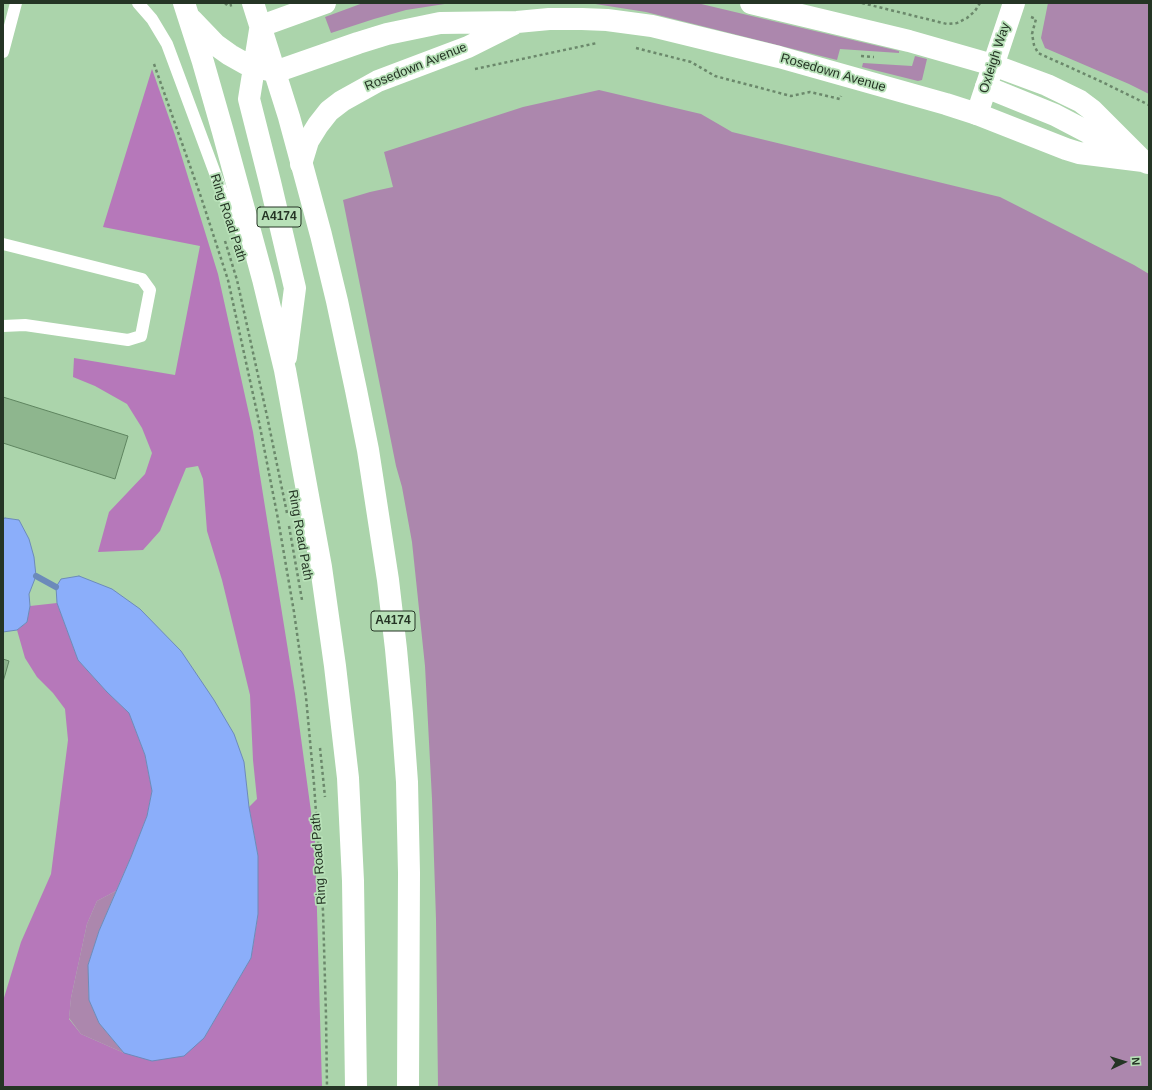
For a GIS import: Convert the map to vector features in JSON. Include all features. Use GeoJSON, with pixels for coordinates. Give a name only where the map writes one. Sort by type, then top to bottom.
{"type":"FeatureCollection","features":[{"type":"Feature","properties":{"kind":"main road","name":"A4174"},"geometry":{"type":"LineString","coordinates":[[253,3],[275,72],[301,164],[321,235],[337,301],[356,390],[388,580],[396,649],[406,774],[409,865],[410,978],[408,1087]]}},
{"type":"Feature","properties":{"kind":"main road"},"geometry":{"type":"LineString","coordinates":[[261,26],[325,3]]}},
{"type":"Feature","properties":{"kind":"main road"},"geometry":{"type":"LineString","coordinates":[[751,3],[909,41],[993,65],[1047,85],[1080,101],[1092,110],[1146,162]]}},
{"type":"Feature","properties":{"kind":"main road","name":"Oxleigh Way"},"geometry":{"type":"LineString","coordinates":[[977,114],[1012,7]]}},
{"type":"Feature","properties":{"kind":"main road","name":"A4174"},"geometry":{"type":"LineString","coordinates":[[186,9],[223,132],[263,279],[285,370],[321,567],[335,666],[348,778],[353,881],[356,1087]]}},
{"type":"Feature","properties":{"kind":"main road","name":"A4174"},"geometry":{"type":"LineString","coordinates":[[186,9],[216,45],[230,56],[246,64],[275,72]]}},
{"type":"Feature","properties":{"kind":"main road","name":"Rosedown Avenue"},"geometry":{"type":"LineString","coordinates":[[275,72],[358,43],[416,27],[440,23],[517,22],[549,19],[608,20],[652,26],[779,57],[845,77],[946,104],[977,114],[1079,153],[1146,162]]}},
{"type":"Feature","properties":{"kind":"main road","name":"Rosedown Avenue"},"geometry":{"type":"LineString","coordinates":[[301,164],[308,141],[318,125],[329,111],[342,101],[378,81],[468,47],[517,22]]}},
{"type":"Feature","properties":{"kind":"main road","name":"A4174"},"geometry":{"type":"LineString","coordinates":[[261,26],[249,99],[295,288],[285,370]]}},
{"type":"Feature","properties":{"kind":"main road"},"geometry":{"type":"LineString","coordinates":[[986,87],[1055,115],[1146,162]]}},
{"type":"Feature","properties":{"kind":"lane"},"geometry":{"type":"LineString","coordinates":[[3,52],[16,3]]}},
{"type":"Feature","properties":{"kind":"lane"},"geometry":{"type":"LineString","coordinates":[[138,3],[152,19],[167,44],[222,192],[263,279]]}},
{"type":"Feature","properties":{"kind":"lane"},"geometry":{"type":"LineString","coordinates":[[3,244],[142,279],[150,290],[141,336],[128,340],[25,324],[3,326]]}},
{"type":"Feature","properties":{"kind":"path"},"geometry":{"type":"LineString","coordinates":[[862,3],[948,24],[957,23],[967,18],[975,11],[980,3]]}},
{"type":"Feature","properties":{"kind":"path"},"geometry":{"type":"LineString","coordinates":[[1012,7],[1036,19],[1032,34],[1038,53],[1149,105]]}},
{"type":"Feature","properties":{"kind":"path"},"geometry":{"type":"LineString","coordinates":[[909,41],[915,16]]}},
{"type":"Feature","properties":{"kind":"path"},"geometry":{"type":"LineString","coordinates":[[469,71],[601,42]]}},
{"type":"Feature","properties":{"kind":"path"},"geometry":{"type":"LineString","coordinates":[[635,48],[691,62],[715,76],[791,96],[810,92],[840,99],[851,55],[881,58]]}},
{"type":"Feature","properties":{"kind":"path","name":"Ring Road Path"},"geometry":{"type":"LineString","coordinates":[[154,63],[201,197],[228,280],[278,519],[294,612],[306,697],[316,800],[323,911],[327,1087]]}},
{"type":"Feature","properties":{"kind":"path","name":"Ring Road Path"},"geometry":{"type":"LineString","coordinates":[[225,239],[237,280],[288,518]]}},
{"type":"Feature","properties":{"kind":"path","name":"Ring Road Path"},"geometry":{"type":"LineString","coordinates":[[289,526],[302,604]]}},
{"type":"Feature","properties":{"kind":"path","name":"Ring Road Path"},"geometry":{"type":"LineString","coordinates":[[320,744],[325,799]]}},
{"type":"Feature","properties":{"kind":"shaded area"},"geometry":{"type":"Polygon","coordinates":[[[363,3],[451,3],[406,10],[331,33],[325,17],[363,3]]]}},
{"type":"Feature","properties":{"kind":"shaded area"},"geometry":{"type":"Polygon","coordinates":[[[589,3],[697,3],[899,51],[899,53],[840,49],[837,60],[646,12],[589,3]]]}},
{"type":"Feature","properties":{"kind":"shaded area"},"geometry":{"type":"Polygon","coordinates":[[[1048,3],[1149,3],[1149,94],[1045,48],[1041,38],[1048,3]]]}},
{"type":"Feature","properties":{"kind":"shaded area"},"geometry":{"type":"Polygon","coordinates":[[[915,56],[927,59],[922,80],[918,81],[862,67],[863,63],[912,66],[915,56]]]}},
{"type":"Feature","properties":{"kind":"shaded area"},"geometry":{"type":"Polygon","coordinates":[[[152,69],[175,135],[218,274],[253,432],[295,694],[315,841],[322,1087],[3,1087],[3,1001],[21,942],[51,874],[68,740],[65,709],[53,693],[37,677],[25,658],[17,630],[27,622],[30,606],[57,603],[78,660],[107,692],[129,713],[145,755],[152,791],[147,816],[116,891],[97,901],[87,924],[71,998],[69,1019],[81,1034],[124,1053],[204,1038],[251,958],[258,915],[258,856],[249,807],[257,799],[253,760],[250,695],[222,580],[207,531],[203,479],[198,466],[186,468],[160,531],[143,550],[98,552],[109,512],[145,474],[152,453],[142,428],[127,404],[95,386],[73,377],[74,358],[175,375],[200,246],[103,227],[152,69]]]}},
{"type":"Feature","properties":{"kind":"shaded area"},"geometry":{"type":"Polygon","coordinates":[[[599,90],[701,114],[732,132],[1000,197],[1149,274],[1149,1087],[438,1087],[436,919],[432,799],[425,666],[412,542],[343,200],[393,187],[384,152],[523,107],[599,90]]]}},
{"type":"Feature","properties":{"kind":"shaded area"},"geometry":{"type":"Polygon","coordinates":[[[116,891],[99,931],[88,965],[89,1000],[99,1023],[124,1053],[81,1034],[69,1018],[71,998],[87,924],[97,901],[116,891]]]}},
{"type":"Feature","properties":{"kind":"water"},"geometry":{"type":"Polygon","coordinates":[[[3,519],[19,520],[29,539],[34,557],[36,576],[29,594],[30,606],[27,622],[17,630],[3,632],[3,519]]]}},
{"type":"Feature","properties":{"kind":"water"},"geometry":{"type":"Polygon","coordinates":[[[79,576],[112,589],[140,609],[181,651],[214,700],[234,734],[244,762],[249,807],[258,856],[258,914],[251,958],[204,1038],[184,1056],[152,1061],[124,1053],[99,1023],[89,1000],[88,965],[99,931],[147,816],[152,791],[145,755],[129,713],[107,692],[78,660],[57,603],[56,587],[61,579],[79,576]]]}},
{"type":"Feature","properties":{"kind":"building"},"geometry":{"type":"Polygon","coordinates":[[[3,397],[128,436],[115,479],[3,443],[3,397]]]}},
{"type":"Feature","properties":{"kind":"building"},"geometry":{"type":"Polygon","coordinates":[[[3,659],[9,661],[3,682],[3,659]]]}},
{"type":"Feature","properties":{"kind":"waterway"},"geometry":{"type":"LineString","coordinates":[[36,576],[56,587]]}}]}
